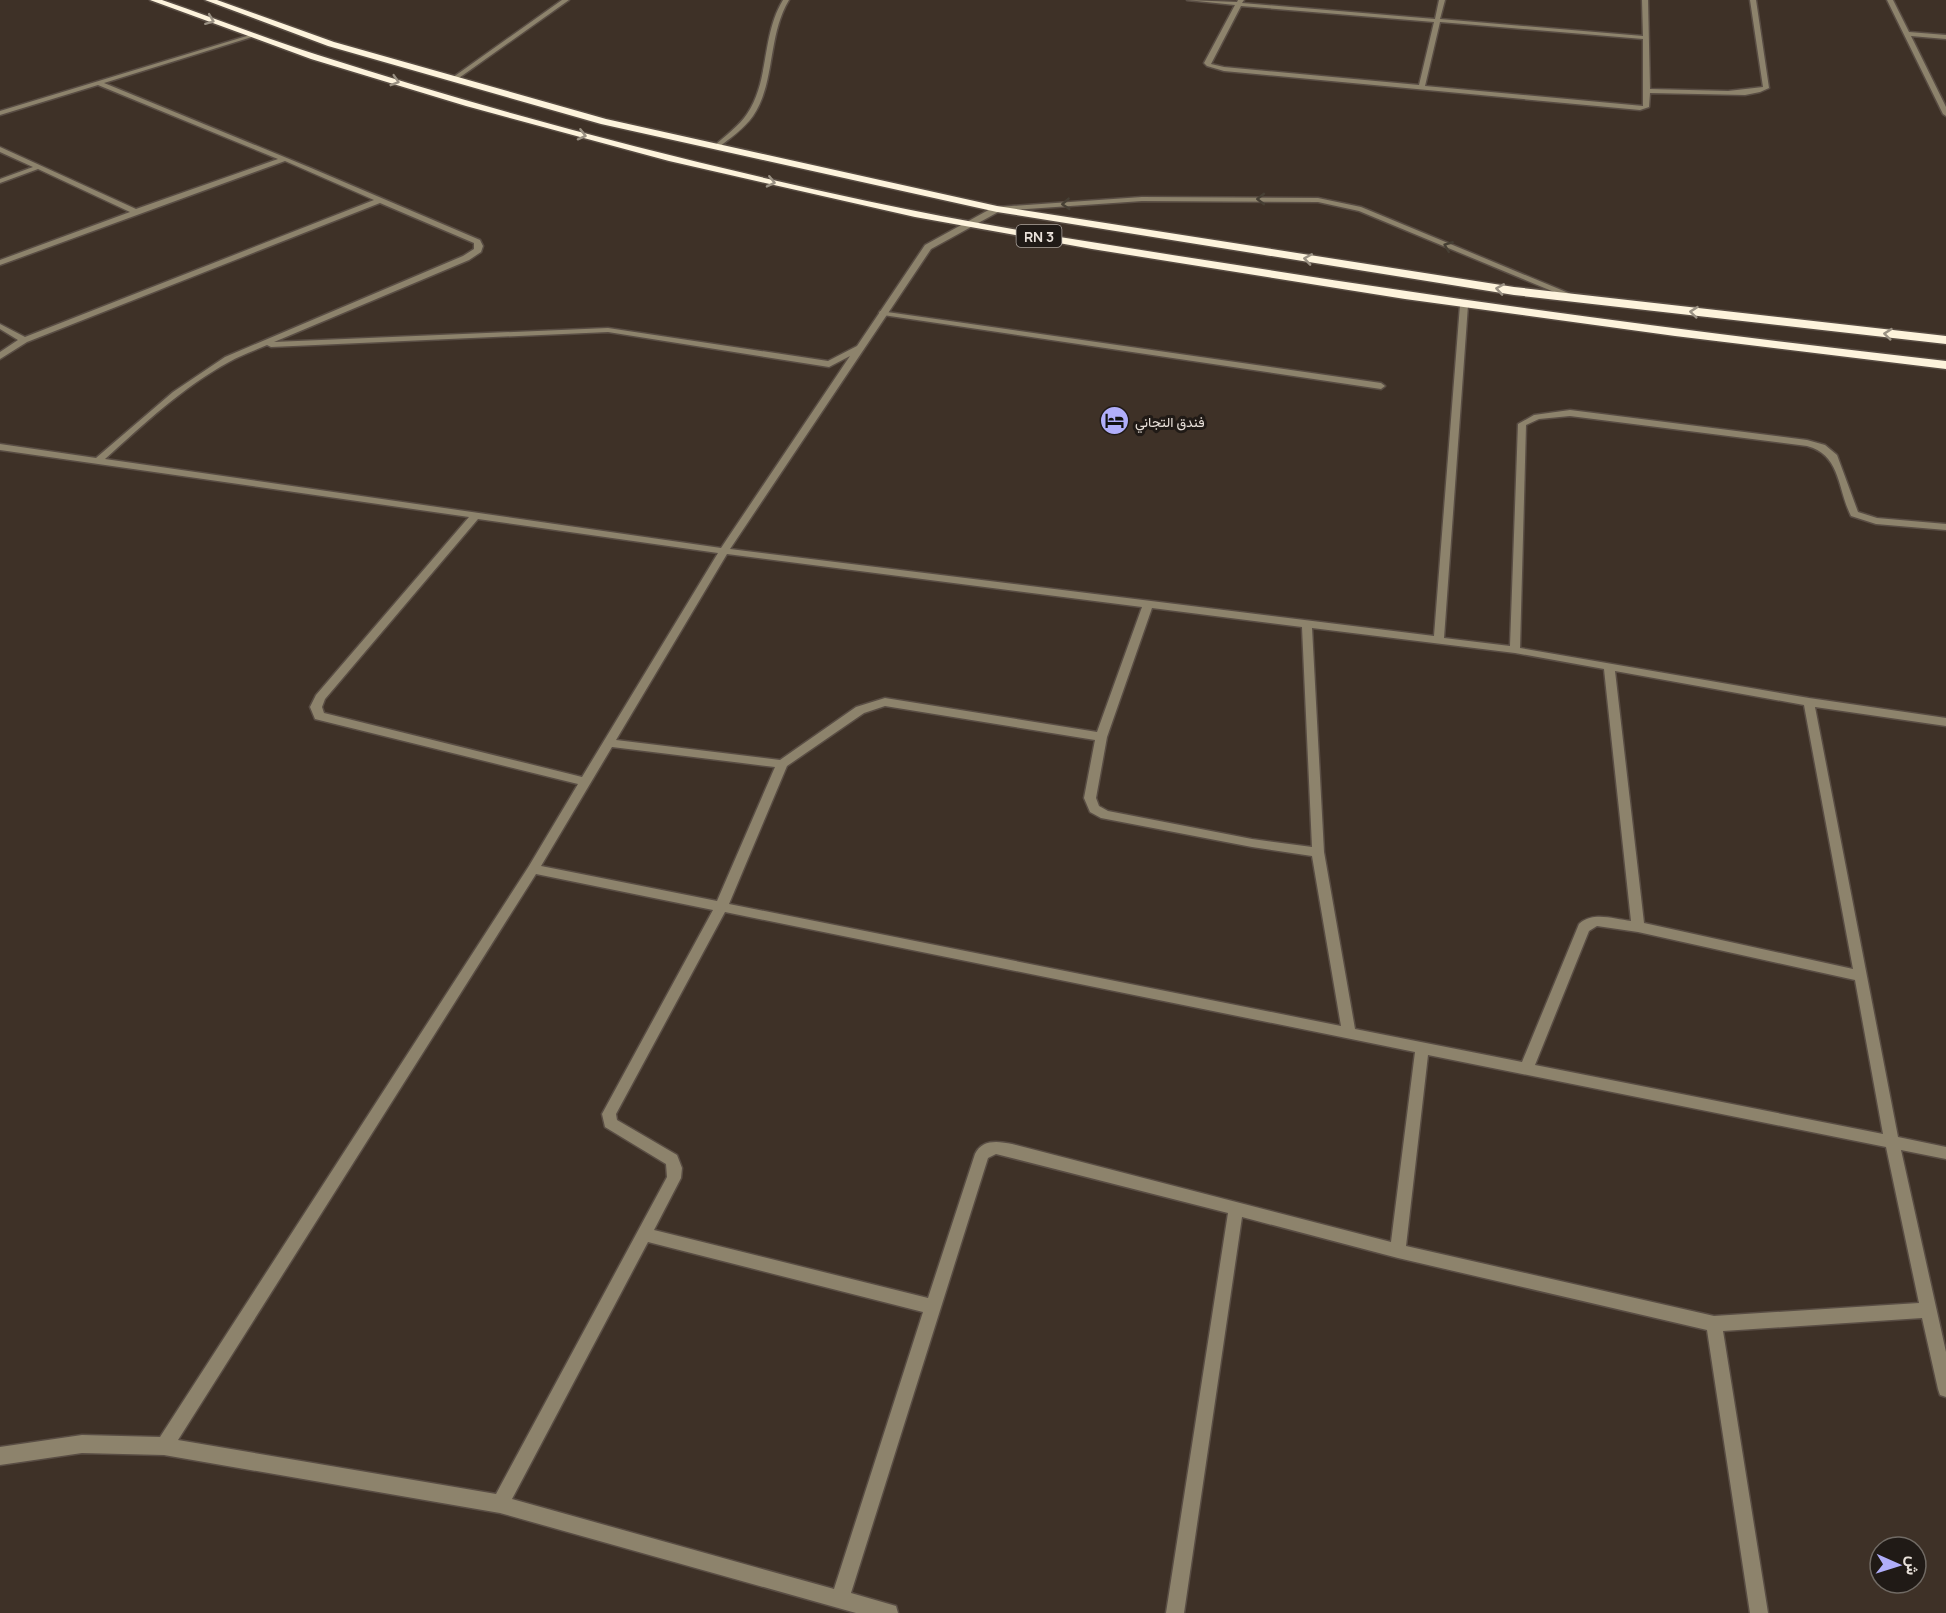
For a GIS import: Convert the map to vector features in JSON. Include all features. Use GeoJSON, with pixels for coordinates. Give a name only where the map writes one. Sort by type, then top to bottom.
{"type":"FeatureCollection","features":[{"type":"Feature","properties":{"kind":"highway","name":"RN 3"},"geometry":{"type":"LineString","coordinates":[[154,0],[334,63],[541,125],[726,171],[967,224],[1464,305],[1713,339],[1946,365]]}},
{"type":"Feature","properties":{"kind":"highway","name":"RN 3"},"geometry":{"type":"LineString","coordinates":[[209,0],[331,44],[604,122],[997,209],[1479,286],[1946,340]]}},
{"type":"Feature","properties":{"kind":"street"},"geometry":{"type":"LineString","coordinates":[[454,79],[566,0]]}},
{"type":"Feature","properties":{"kind":"street"},"geometry":{"type":"LineString","coordinates":[[716,147],[751,114],[768,63],[778,10],[786,0]]}},
{"type":"Feature","properties":{"kind":"street"},"geometry":{"type":"LineString","coordinates":[[1190,0],[1240,2],[1647,38]]}},
{"type":"Feature","properties":{"kind":"street"},"geometry":{"type":"LineString","coordinates":[[1421,88],[1442,0]]}},
{"type":"Feature","properties":{"kind":"street"},"geometry":{"type":"LineString","coordinates":[[1240,2],[1207,63],[1209,65],[1224,69],[1640,108],[1646,107],[1647,91],[1646,0]]}},
{"type":"Feature","properties":{"kind":"street"},"geometry":{"type":"LineString","coordinates":[[1647,91],[1743,93],[1763,91],[1766,88],[1753,0]]}},
{"type":"Feature","properties":{"kind":"street"},"geometry":{"type":"LineString","coordinates":[[1890,0],[1943,100],[1946,114]]}},
{"type":"Feature","properties":{"kind":"street"},"geometry":{"type":"LineString","coordinates":[[1906,34],[1946,37]]}},
{"type":"Feature","properties":{"kind":"street"},"geometry":{"type":"LineString","coordinates":[[0,113],[252,36]]}},
{"type":"Feature","properties":{"kind":"street"},"geometry":{"type":"LineString","coordinates":[[98,83],[285,159],[477,242],[479,246],[478,250],[466,258],[262,345],[195,377],[172,394],[98,461]]}},
{"type":"Feature","properties":{"kind":"street"},"geometry":{"type":"LineString","coordinates":[[0,149],[136,212]]}},
{"type":"Feature","properties":{"kind":"street"},"geometry":{"type":"LineString","coordinates":[[0,263],[285,159]]}},
{"type":"Feature","properties":{"kind":"street"},"geometry":{"type":"LineString","coordinates":[[0,181],[39,167]]}},
{"type":"Feature","properties":{"kind":"street"},"geometry":{"type":"LineString","coordinates":[[164,1446],[533,869],[724,551],[928,248],[997,209],[1143,199],[1318,200],[1361,209],[1580,299]]}},
{"type":"Feature","properties":{"kind":"street"},"geometry":{"type":"LineString","coordinates":[[0,356],[24,340],[380,200]]}},
{"type":"Feature","properties":{"kind":"street"},"geometry":{"type":"LineString","coordinates":[[1439,640],[1464,305]]}},
{"type":"Feature","properties":{"kind":"street"},"geometry":{"type":"LineString","coordinates":[[883,313],[1381,386]]}},
{"type":"Feature","properties":{"kind":"street"},"geometry":{"type":"LineString","coordinates":[[0,326],[24,340]]}},
{"type":"Feature","properties":{"kind":"street"},"geometry":{"type":"LineString","coordinates":[[262,345],[608,330],[829,364],[860,348]]}},
{"type":"Feature","properties":{"kind":"street"},"geometry":{"type":"LineString","coordinates":[[1515,650],[1522,424],[1537,417],[1570,413],[1807,443],[1822,447],[1834,457],[1854,514],[1876,521],[1946,528]]}},
{"type":"Feature","properties":{"kind":"street"},"geometry":{"type":"LineString","coordinates":[[0,447],[724,551],[1515,650],[1809,702],[1946,722]]}},
{"type":"Feature","properties":{"kind":"street"},"geometry":{"type":"LineString","coordinates":[[476,515],[320,698],[316,707],[320,716],[586,782]]}},
{"type":"Feature","properties":{"kind":"street"},"geometry":{"type":"LineString","coordinates":[[1148,604],[1101,737],[1090,798],[1094,809],[1105,815],[1252,843],[1318,852]]}},
{"type":"Feature","properties":{"kind":"street"},"geometry":{"type":"LineString","coordinates":[[1307,625],[1318,852],[1349,1033]]}},
{"type":"Feature","properties":{"kind":"street"},"geometry":{"type":"LineString","coordinates":[[1609,667],[1638,927]]}},
{"type":"Feature","properties":{"kind":"street"},"geometry":{"type":"LineString","coordinates":[[500,1504],[674,1178],[675,1168],[672,1160],[610,1123],[609,1114],[721,907],[782,764],[860,710],[885,702],[1101,737]]}},
{"type":"Feature","properties":{"kind":"street"},"geometry":{"type":"LineString","coordinates":[[1809,702],[1892,1142],[1946,1389]]}},
{"type":"Feature","properties":{"kind":"street"},"geometry":{"type":"LineString","coordinates":[[609,743],[782,764]]}},
{"type":"Feature","properties":{"kind":"street"},"geometry":{"type":"LineString","coordinates":[[533,869],[1946,1153]]}},
{"type":"Feature","properties":{"kind":"street"},"geometry":{"type":"LineString","coordinates":[[1527,1068],[1584,928],[1589,923],[1597,921],[1638,927],[1861,976]]}},
{"type":"Feature","properties":{"kind":"street"},"geometry":{"type":"LineString","coordinates":[[1398,1251],[1422,1048]]}},
{"type":"Feature","properties":{"kind":"street"},"geometry":{"type":"LineString","coordinates":[[840,1599],[982,1154],[994,1147],[1398,1251],[1714,1324],[1929,1310]]}},
{"type":"Feature","properties":{"kind":"street"},"geometry":{"type":"LineString","coordinates":[[1175,1613],[1236,1208]]}},
{"type":"Feature","properties":{"kind":"street"},"geometry":{"type":"LineString","coordinates":[[644,1234],[932,1307]]}},
{"type":"Feature","properties":{"kind":"street"},"geometry":{"type":"LineString","coordinates":[[1714,1324],[1759,1613]]}},
{"type":"Feature","properties":{"kind":"street"},"geometry":{"type":"LineString","coordinates":[[0,1456],[82,1444],[164,1446],[500,1504],[889,1613]]}},
{"type":"Feature","properties":{"kind":"place","name":"فندق التجاني"},"geometry":{"type":"Point","coordinates":[1114,421]}}]}
